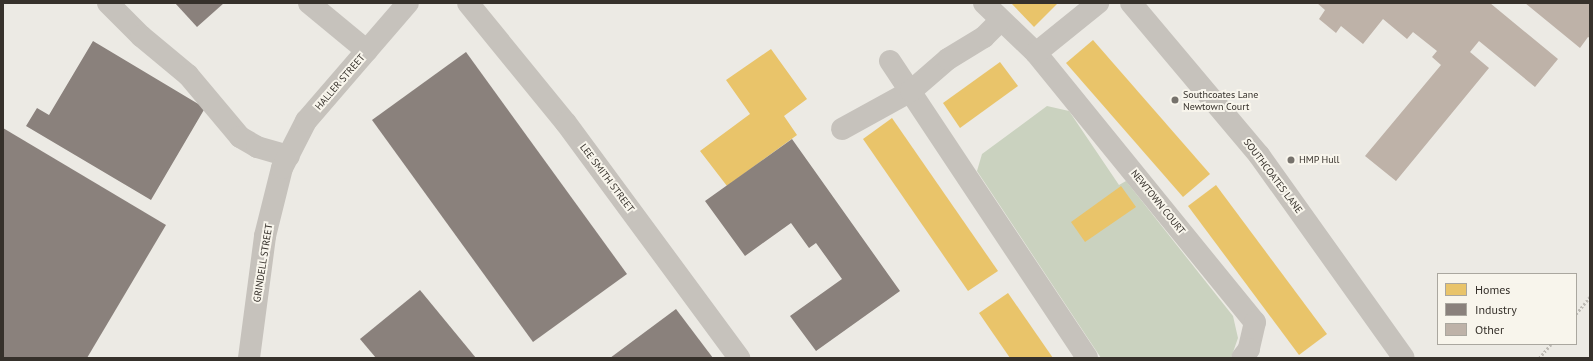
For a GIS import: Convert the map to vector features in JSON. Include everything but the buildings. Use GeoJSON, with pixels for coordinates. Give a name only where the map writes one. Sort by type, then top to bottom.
{"type":"FeatureCollection","features":[{"type":"Feature","properties":{"kind":"street"},"geometry":{"type":"LineString","coordinates":[[108,3],[142,36],[188,76],[240,137],[285,162]]}},
{"type":"Feature","properties":{"kind":"street"},"geometry":{"type":"LineString","coordinates":[[309,3],[367,50]]}},
{"type":"Feature","properties":{"kind":"street","name":"HALLER STREET"},"geometry":{"type":"LineString","coordinates":[[285,162],[306,121],[408,3]]}},
{"type":"Feature","properties":{"kind":"street","name":"LEE SMITH STREET"},"geometry":{"type":"LineString","coordinates":[[468,3],[566,123],[739,358]]}},
{"type":"Feature","properties":{"kind":"street","name":"NEWTOWN COURT"},"geometry":{"type":"LineString","coordinates":[[984,3],[1000,21],[1036,53],[1255,322],[1249,349],[1242,358]]}},
{"type":"Feature","properties":{"kind":"street"},"geometry":{"type":"LineString","coordinates":[[1036,53],[1098,3]]}},
{"type":"Feature","properties":{"kind":"street","name":"SOUTHCOATES LANE"},"geometry":{"type":"LineString","coordinates":[[1131,3],[1259,155],[1404,358]]}},
{"type":"Feature","properties":{"kind":"street"},"geometry":{"type":"LineString","coordinates":[[842,129],[911,91],[948,60],[984,37],[1000,21]]}},
{"type":"Feature","properties":{"kind":"street"},"geometry":{"type":"LineString","coordinates":[[890,61],[1087,358]]}},
{"type":"Feature","properties":{"kind":"street","name":"GRINDELL STREET"},"geometry":{"type":"LineString","coordinates":[[249,358],[266,236],[285,162]]}},
{"type":"Feature","properties":{"kind":"path"},"geometry":{"type":"LineString","coordinates":[[1577,313],[1590,297]]}},
{"type":"Feature","properties":{"kind":"path"},"geometry":{"type":"LineString","coordinates":[[1539,358],[1550,345]]}},
{"type":"Feature","properties":{"kind":"green space"},"geometry":{"type":"Polygon","coordinates":[[[1047,106],[1069,111],[1119,185],[1126,181],[1233,316],[1238,338],[1231,358],[1101,358],[977,171],[982,154],[1047,106]]]}},
{"type":"Feature","properties":{"kind":"place","name":"Southcoates Lane Newtown Court"},"geometry":{"type":"Point","coordinates":[1175,100]}},
{"type":"Feature","properties":{"kind":"place","name":"HMP Hull"},"geometry":{"type":"Point","coordinates":[1291,160]}}]}
